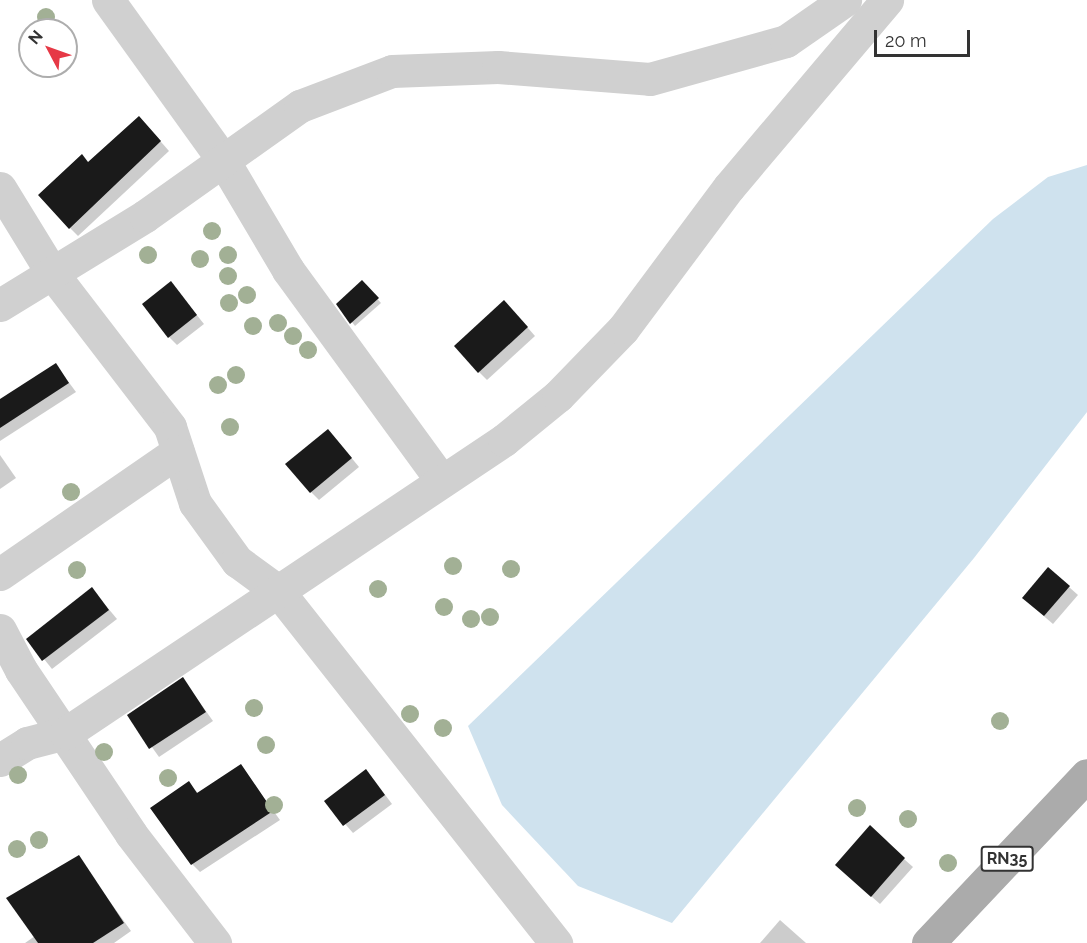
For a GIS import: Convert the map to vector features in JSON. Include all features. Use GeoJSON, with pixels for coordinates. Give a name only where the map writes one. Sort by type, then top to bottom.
{"type":"FeatureCollection","features":[{"type":"Feature","properties":{"kind":"main road","name":"RN35"},"geometry":{"type":"LineString","coordinates":[[927,943],[1087,775]]}},
{"type":"Feature","properties":{"kind":"street"},"geometry":{"type":"LineString","coordinates":[[108,0],[223,160],[288,270],[442,481]]}},
{"type":"Feature","properties":{"kind":"street"},"geometry":{"type":"LineString","coordinates":[[0,305],[145,216],[300,106],[392,71],[498,67],[650,78],[786,41],[845,0]]}},
{"type":"Feature","properties":{"kind":"street"},"geometry":{"type":"LineString","coordinates":[[0,760],[27,743],[66,733],[504,440],[558,396],[623,329],[729,187],[887,0]]}},
{"type":"Feature","properties":{"kind":"street"},"geometry":{"type":"LineString","coordinates":[[0,188],[52,273],[171,427],[195,503],[230,552],[237,561],[278,591],[556,943]]}},
{"type":"Feature","properties":{"kind":"street"},"geometry":{"type":"LineString","coordinates":[[0,574],[178,451]]}},
{"type":"Feature","properties":{"kind":"street"},"geometry":{"type":"LineString","coordinates":[[0,630],[21,670],[66,733],[131,834],[215,943]]}},
{"type":"Feature","properties":{"kind":"water"},"geometry":{"type":"Polygon","coordinates":[[[1087,165],[1087,412],[974,558],[672,923],[578,886],[502,805],[468,726],[993,219],[1048,177],[1087,165]]]}},
{"type":"Feature","properties":{"kind":"building"},"geometry":{"type":"Polygon","coordinates":[[[139,116],[161,141],[69,229],[38,195],[82,154],[88,162],[139,116]]]}},
{"type":"Feature","properties":{"kind":"building"},"geometry":{"type":"Polygon","coordinates":[[[362,280],[379,298],[350,324],[336,304],[362,280]]]}},
{"type":"Feature","properties":{"kind":"building"},"geometry":{"type":"Polygon","coordinates":[[[171,281],[197,315],[168,338],[142,304],[171,281]]]}},
{"type":"Feature","properties":{"kind":"building"},"geometry":{"type":"Polygon","coordinates":[[[504,300],[528,327],[478,373],[454,346],[504,300]]]}},
{"type":"Feature","properties":{"kind":"building"},"geometry":{"type":"Polygon","coordinates":[[[56,363],[69,383],[0,428],[0,399],[56,363]]]}},
{"type":"Feature","properties":{"kind":"building"},"geometry":{"type":"Polygon","coordinates":[[[328,429],[352,458],[310,493],[285,464],[328,429]]]}},
{"type":"Feature","properties":{"kind":"building"},"geometry":{"type":"Polygon","coordinates":[[[1048,567],[1070,586],[1044,616],[1022,598],[1048,567]]]}},
{"type":"Feature","properties":{"kind":"building"},"geometry":{"type":"Polygon","coordinates":[[[92,587],[109,610],[42,661],[26,639],[92,587]]]}},
{"type":"Feature","properties":{"kind":"building"},"geometry":{"type":"Polygon","coordinates":[[[183,677],[206,712],[149,749],[127,715],[183,677]]]}},
{"type":"Feature","properties":{"kind":"building"},"geometry":{"type":"Polygon","coordinates":[[[241,764],[273,811],[191,865],[150,808],[189,781],[197,793],[241,764]]]}},
{"type":"Feature","properties":{"kind":"building"},"geometry":{"type":"Polygon","coordinates":[[[366,769],[385,795],[343,826],[324,801],[366,769]]]}},
{"type":"Feature","properties":{"kind":"building"},"geometry":{"type":"Polygon","coordinates":[[[870,825],[905,858],[871,897],[835,865],[870,825]]]}},
{"type":"Feature","properties":{"kind":"building"},"geometry":{"type":"Polygon","coordinates":[[[79,855],[124,923],[93,943],[38,943],[6,898],[79,855]]]}}]}
